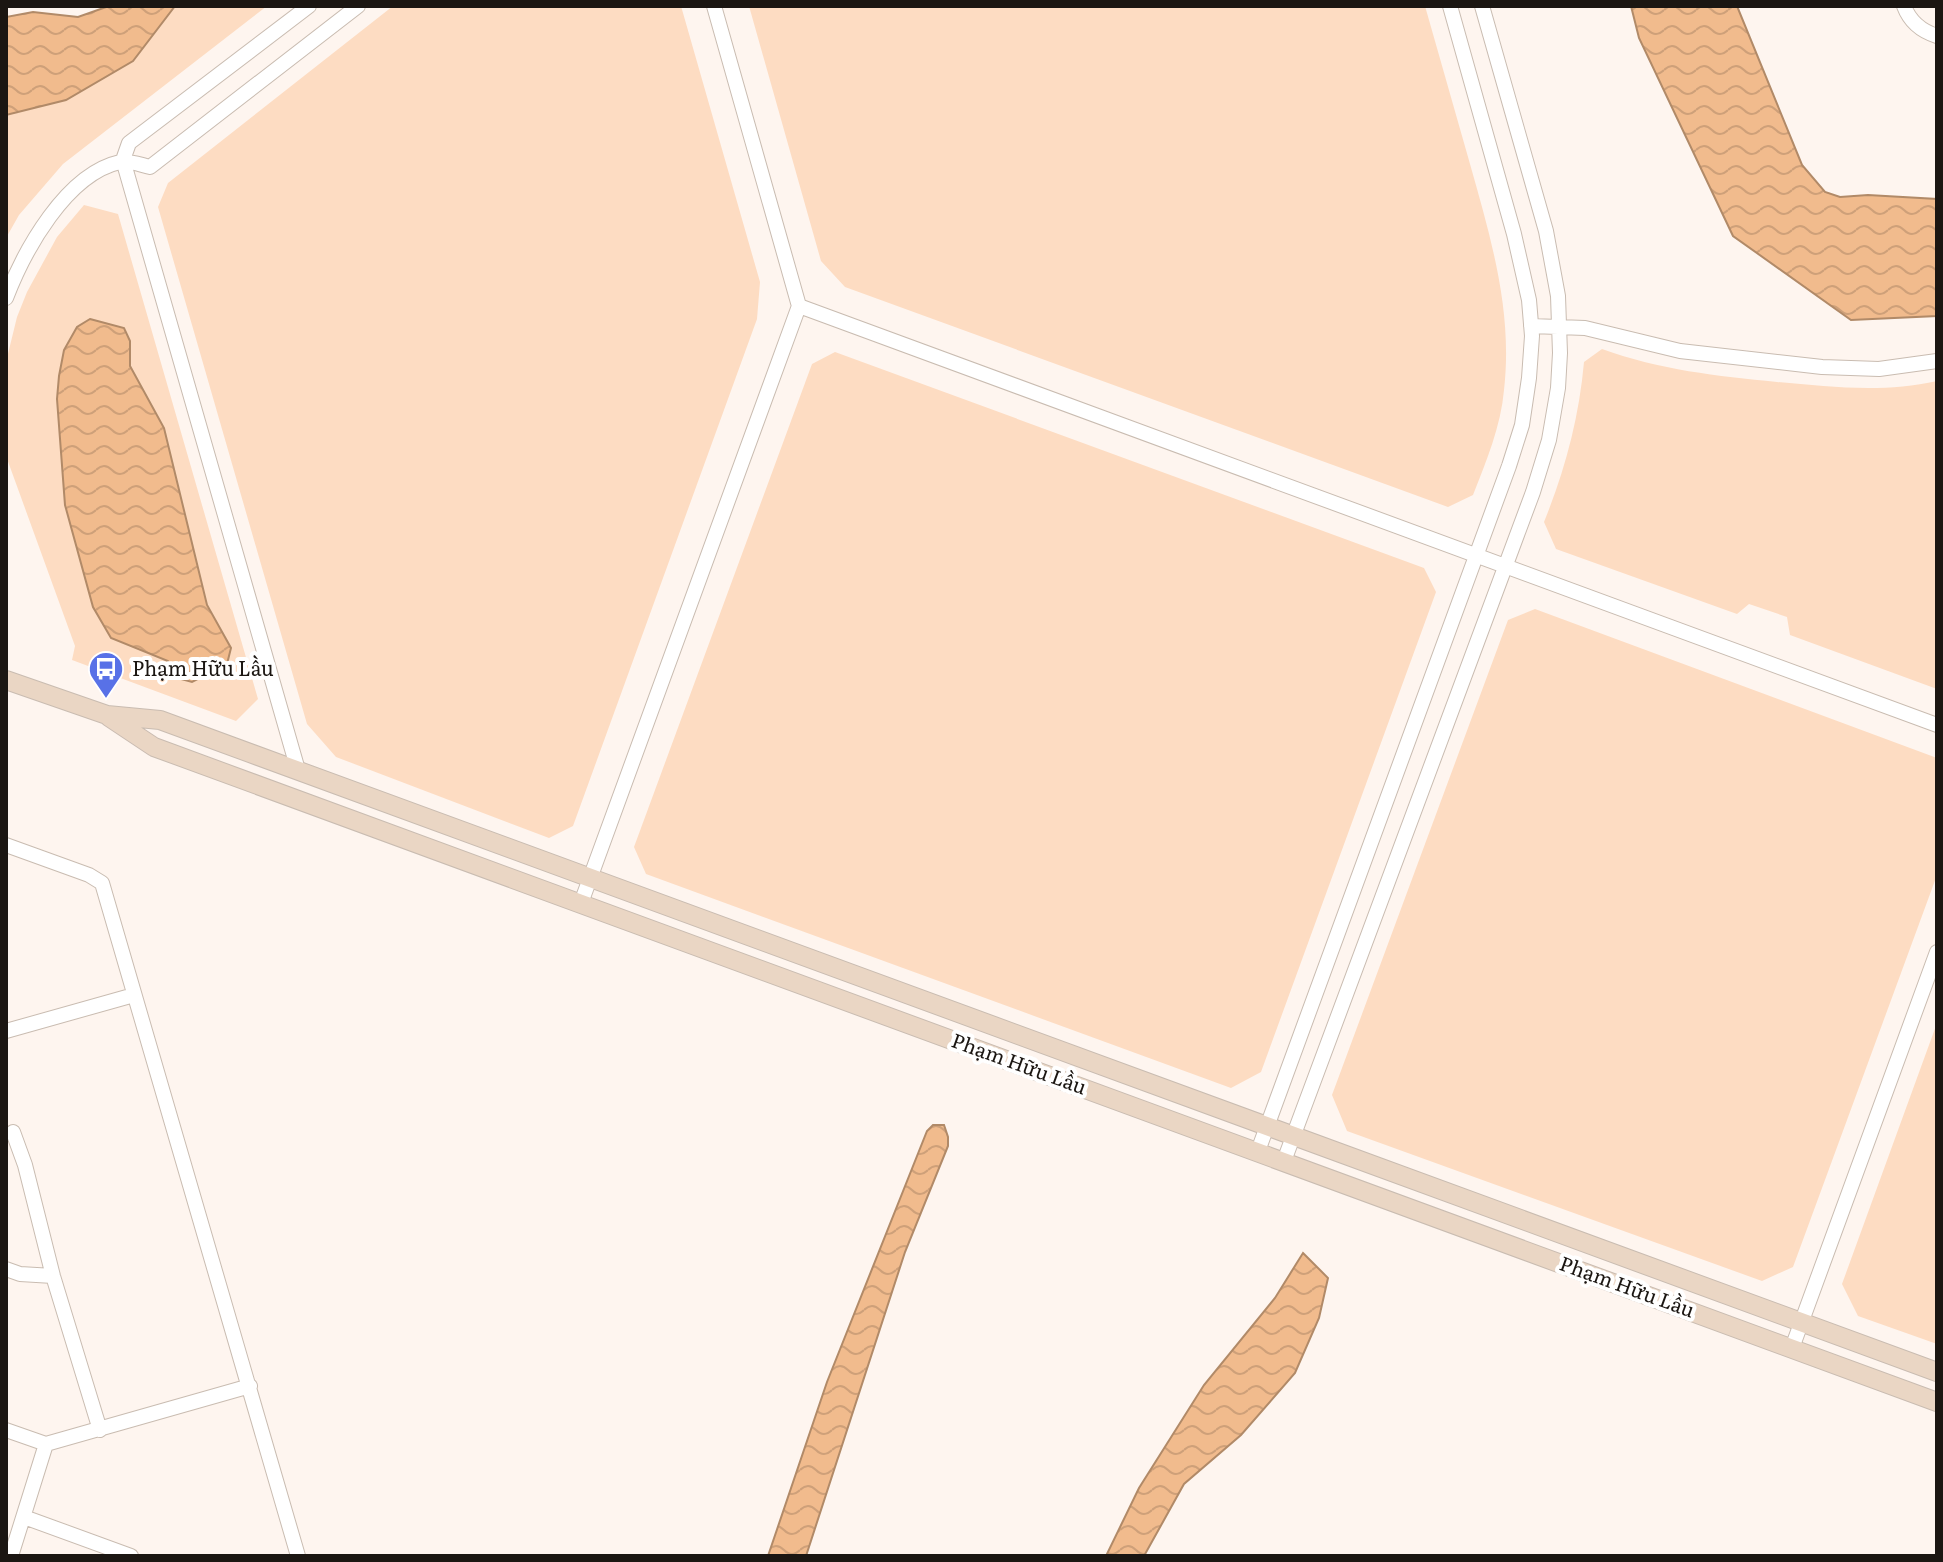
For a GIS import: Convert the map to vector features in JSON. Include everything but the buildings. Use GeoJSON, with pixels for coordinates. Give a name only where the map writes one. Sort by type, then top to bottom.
{"type":"FeatureCollection","features":[{"type":"Feature","properties":{"kind":"main road","name":"Phạm Hữu Lầu"},"geometry":{"type":"LineString","coordinates":[[6,680],[107,715],[160,720],[1937,1372]]}},
{"type":"Feature","properties":{"kind":"main road","name":"Phạm Hữu Lầu"},"geometry":{"type":"LineString","coordinates":[[107,715],[154,747],[1937,1402]]}},
{"type":"Feature","properties":{"kind":"street"},"geometry":{"type":"LineString","coordinates":[[298,770],[123,160],[129,143],[309,6]]}},
{"type":"Feature","properties":{"kind":"street"},"geometry":{"type":"LineString","coordinates":[[6,298],[31,245],[69,195],[90,176],[123,160],[150,167],[358,6]]}},
{"type":"Feature","properties":{"kind":"street"},"geometry":{"type":"LineString","coordinates":[[581,903],[799,306],[714,6]]}},
{"type":"Feature","properties":{"kind":"street"},"geometry":{"type":"LineString","coordinates":[[1258,1151],[1522,425],[1529,378],[1531,326],[1526,282],[1450,6]]}},
{"type":"Feature","properties":{"kind":"street"},"geometry":{"type":"LineString","coordinates":[[1284,1161],[1506,566],[1549,440],[1558,388],[1558,296],[1546,231],[1482,6]]}},
{"type":"Feature","properties":{"kind":"street"},"geometry":{"type":"LineString","coordinates":[[1904,6],[1920,29],[1937,36]]}},
{"type":"Feature","properties":{"kind":"street"},"geometry":{"type":"LineString","coordinates":[[799,306],[1937,725]]}},
{"type":"Feature","properties":{"kind":"street"},"geometry":{"type":"LineString","coordinates":[[1531,326],[1610,333],[1680,351],[1822,367],[1879,369],[1937,361]]}},
{"type":"Feature","properties":{"kind":"street"},"geometry":{"type":"LineString","coordinates":[[6,845],[89,875],[102,883],[298,1556]]}},
{"type":"Feature","properties":{"kind":"street"},"geometry":{"type":"LineString","coordinates":[[1792,1348],[1937,952]]}},
{"type":"Feature","properties":{"kind":"street"},"geometry":{"type":"LineString","coordinates":[[6,1031],[134,995]]}},
{"type":"Feature","properties":{"kind":"street"},"geometry":{"type":"LineString","coordinates":[[13,1132],[100,1430]]}},
{"type":"Feature","properties":{"kind":"street"},"geometry":{"type":"LineString","coordinates":[[6,1269],[20,1274],[53,1276]]}},
{"type":"Feature","properties":{"kind":"street"},"geometry":{"type":"LineString","coordinates":[[6,1430],[46,1444],[250,1386]]}},
{"type":"Feature","properties":{"kind":"street"},"geometry":{"type":"LineString","coordinates":[[11,1556],[46,1444]]}},
{"type":"Feature","properties":{"kind":"street"},"geometry":{"type":"LineString","coordinates":[[24,1517],[131,1556]]}},
{"type":"Feature","properties":{"kind":"shaded area"},"geometry":{"type":"Polygon","coordinates":[[[175,6],[267,6],[63,164],[19,215],[6,238],[6,115],[66,100],[133,61],[175,6]]]}},
{"type":"Feature","properties":{"kind":"shaded area"},"geometry":{"type":"Polygon","coordinates":[[[393,6],[681,6],[760,282],[757,319],[573,826],[549,838],[336,757],[307,724],[158,207],[168,183],[393,6]]]}},
{"type":"Feature","properties":{"kind":"shaded area"},"geometry":{"type":"Polygon","coordinates":[[[749,6],[1425,6],[1485,220],[1503,304],[1506,361],[1500,417],[1473,495],[1448,507],[845,287],[821,261],[749,6]]]}},
{"type":"Feature","properties":{"kind":"shaded area"},"geometry":{"type":"Polygon","coordinates":[[[84,205],[118,214],[258,699],[236,721],[72,660],[75,646],[6,456],[6,362],[17,317],[57,237],[84,205]]]}},
{"type":"Feature","properties":{"kind":"shaded area"},"geometry":{"type":"Polygon","coordinates":[[[1602,349],[1667,367],[1777,382],[1877,388],[1937,381],[1937,689],[1790,635],[1787,617],[1749,604],[1737,614],[1556,549],[1544,522],[1570,444],[1584,362],[1602,349]]]}},
{"type":"Feature","properties":{"kind":"shaded area"},"geometry":{"type":"Polygon","coordinates":[[[835,352],[1424,568],[1436,592],[1261,1072],[1231,1088],[646,874],[634,847],[812,364],[835,352]]]}},
{"type":"Feature","properties":{"kind":"shaded area"},"geometry":{"type":"Polygon","coordinates":[[[1535,609],[1937,758],[1937,875],[1793,1267],[1762,1281],[1347,1131],[1332,1095],[1508,620],[1535,609]]]}},
{"type":"Feature","properties":{"kind":"shaded area"},"geometry":{"type":"Polygon","coordinates":[[[1937,1023],[1937,1344],[1858,1316],[1842,1284],[1937,1023]]]}},
{"type":"Feature","properties":{"kind":"water"},"geometry":{"type":"Polygon","coordinates":[[[109,6],[175,6],[133,61],[66,100],[6,115],[6,17],[33,12],[78,17],[109,6]]]}},
{"type":"Feature","properties":{"kind":"water"},"geometry":{"type":"Polygon","coordinates":[[[1631,6],[1737,6],[1802,165],[1825,192],[1840,197],[1868,195],[1937,199],[1937,316],[1851,320],[1733,236],[1639,38],[1631,6]]]}},
{"type":"Feature","properties":{"kind":"water"},"geometry":{"type":"Polygon","coordinates":[[[90,319],[124,328],[130,341],[130,366],[164,428],[207,605],[231,648],[227,664],[192,682],[177,678],[168,661],[111,638],[93,607],[65,505],[57,399],[64,350],[77,327],[90,319]]]}},
{"type":"Feature","properties":{"kind":"water"},"geometry":{"type":"Polygon","coordinates":[[[933,1125],[944,1125],[948,1146],[905,1252],[806,1556],[768,1556],[827,1382],[927,1131],[933,1125]]]}},
{"type":"Feature","properties":{"kind":"water"},"geometry":{"type":"Polygon","coordinates":[[[1303,1253],[1328,1278],[1319,1318],[1295,1373],[1241,1435],[1184,1484],[1144,1556],[1106,1556],[1139,1488],[1204,1385],[1275,1298],[1303,1253]]]}},
{"type":"Feature","properties":{"kind":"place","name":"Phạm Hữu Lầu"},"geometry":{"type":"Point","coordinates":[106,700]}}]}
